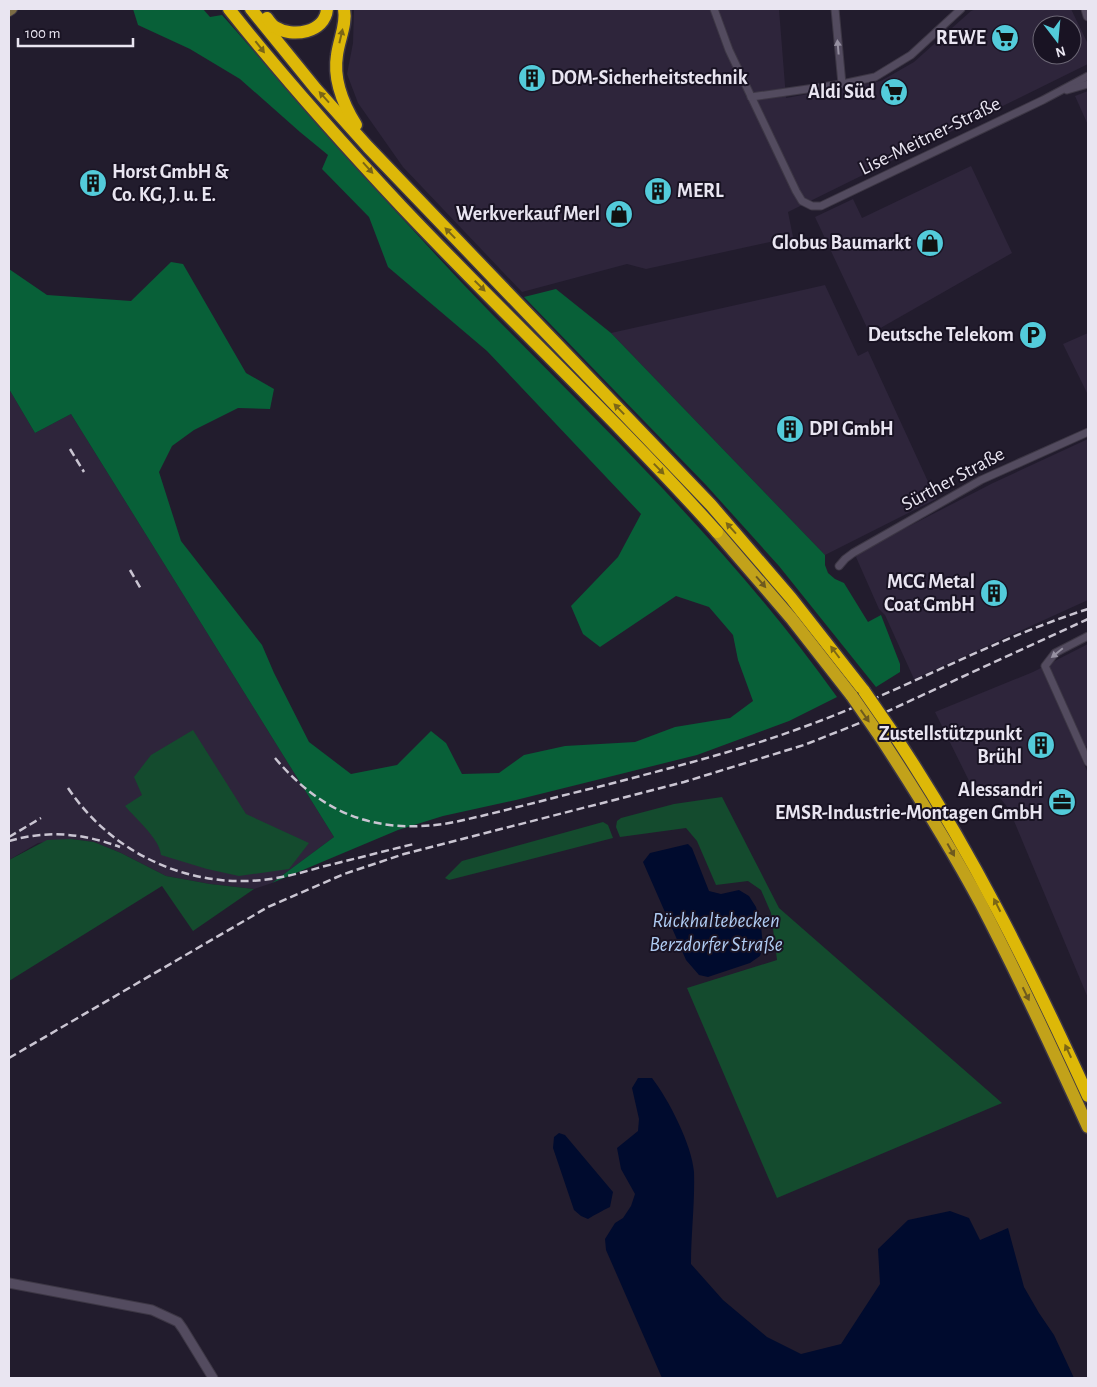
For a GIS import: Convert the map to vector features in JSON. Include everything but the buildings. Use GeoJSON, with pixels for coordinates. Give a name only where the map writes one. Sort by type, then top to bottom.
{"type":"FeatureCollection","features":[{"type":"Feature","properties":{"kind":"highway"},"geometry":{"type":"LineString","coordinates":[[229,9],[272,63],[401,206],[625,434],[717,532],[791,618],[852,696],[930,815],[980,903],[1027,995],[1088,1127]]}},
{"type":"Feature","properties":{"kind":"highway"},"geometry":{"type":"LineString","coordinates":[[251,9],[316,89],[368,147],[711,505],[787,592],[864,691],[949,820],[992,897],[1039,990],[1088,1096]]}},
{"type":"Feature","properties":{"kind":"highway"},"geometry":{"type":"LineString","coordinates":[[258,9],[275,27],[292,33],[308,31],[319,25],[327,9]]}},
{"type":"Feature","properties":{"kind":"highway"},"geometry":{"type":"LineString","coordinates":[[344,9],[346,16],[336,55],[336,79],[348,112],[368,147]]}},
{"type":"Feature","properties":{"kind":"street"},"geometry":{"type":"LineString","coordinates":[[714,9],[729,50],[751,97],[842,84],[875,77],[911,55],[961,9]]}},
{"type":"Feature","properties":{"kind":"street"},"geometry":{"type":"LineString","coordinates":[[835,9],[842,84]]}},
{"type":"Feature","properties":{"kind":"street"},"geometry":{"type":"LineString","coordinates":[[1086,9],[1088,16]]}},
{"type":"Feature","properties":{"kind":"street","name":"Lise-Meitner-Straße"},"geometry":{"type":"LineString","coordinates":[[751,97],[802,201],[812,206],[821,206],[1061,91],[1088,76]]}},
{"type":"Feature","properties":{"kind":"street","name":"Lise-Meitner-Straße"},"geometry":{"type":"LineString","coordinates":[[1061,91],[1088,84]]}},
{"type":"Feature","properties":{"kind":"street","name":"Sürther Straße"},"geometry":{"type":"LineString","coordinates":[[839,566],[860,548],[974,484],[1088,432]]}},
{"type":"Feature","properties":{"kind":"street"},"geometry":{"type":"LineString","coordinates":[[1088,636],[1055,653],[1046,666],[1088,762]]}},
{"type":"Feature","properties":{"kind":"street"},"geometry":{"type":"LineString","coordinates":[[9,1282],[106,1300],[152,1310],[165,1315],[178,1322],[213,1378]]}},
{"type":"Feature","properties":{"kind":"shaded area"},"geometry":{"type":"Polygon","coordinates":[[[354,9],[779,9],[786,98],[881,81],[914,62],[971,11],[976,9],[1071,9],[1074,15],[1032,15],[1032,65],[1082,65],[1082,32],[1088,44],[1088,64],[788,212],[793,237],[646,269],[627,264],[522,292],[403,167],[358,103],[347,74],[353,43],[354,9]]]}},
{"type":"Feature","properties":{"kind":"shaded area"},"geometry":{"type":"Polygon","coordinates":[[[1088,91],[1088,125],[1075,96],[1088,91]]]}},
{"type":"Feature","properties":{"kind":"shaded area","name":"Globus Baumarkt"},"geometry":{"type":"Polygon","coordinates":[[[971,166],[1012,253],[870,334],[815,217],[853,199],[862,218],[971,166]]]}},
{"type":"Feature","properties":{"kind":"shaded area"},"geometry":{"type":"Polygon","coordinates":[[[825,285],[858,356],[868,351],[936,499],[825,555],[611,333],[825,285]]]}},
{"type":"Feature","properties":{"kind":"shaded area"},"geometry":{"type":"Polygon","coordinates":[[[1088,333],[1088,395],[1063,344],[1088,333]]]}},
{"type":"Feature","properties":{"kind":"shaded area"},"geometry":{"type":"Polygon","coordinates":[[[9,389],[35,433],[71,414],[334,837],[272,883],[254,889],[166,876],[121,853],[94,842],[71,839],[38,843],[9,860],[9,389]]]}},
{"type":"Feature","properties":{"kind":"shaded area"},"geometry":{"type":"Polygon","coordinates":[[[1088,439],[1088,600],[914,679],[885,615],[879,609],[856,557],[859,552],[993,483],[1088,439]]]}},
{"type":"Feature","properties":{"kind":"shaded area"},"geometry":{"type":"Polygon","coordinates":[[[1088,644],[1088,746],[1078,750],[1088,773],[1088,998],[1009,809],[990,786],[975,793],[935,712],[1033,672],[1088,644]]]}},
{"type":"Feature","properties":{"kind":"green space"},"geometry":{"type":"Polygon","coordinates":[[[133,9],[203,9],[210,17],[222,15],[420,238],[714,545],[757,594],[837,697],[789,721],[697,755],[443,816],[398,830],[272,883],[334,837],[71,414],[35,433],[9,389],[9,269],[47,295],[131,301],[171,262],[183,264],[246,373],[274,389],[270,409],[238,408],[194,430],[172,446],[159,472],[181,541],[262,645],[309,742],[351,774],[397,765],[431,731],[446,743],[462,774],[499,773],[524,755],[565,746],[635,742],[675,727],[730,718],[753,701],[738,660],[733,635],[709,607],[676,596],[600,647],[583,634],[571,606],[618,557],[641,514],[487,351],[388,267],[369,217],[322,169],[328,155],[240,79],[190,49],[138,25],[133,9]]]}},
{"type":"Feature","properties":{"kind":"green space"},"geometry":{"type":"Polygon","coordinates":[[[556,289],[611,333],[825,555],[825,565],[828,573],[844,583],[868,622],[881,615],[900,664],[900,672],[876,687],[779,566],[706,485],[524,297],[556,289]]]}},
{"type":"Feature","properties":{"kind":"green space"},"geometry":{"type":"Polygon","coordinates":[[[193,730],[246,814],[309,843],[289,869],[239,876],[207,869],[161,855],[160,849],[152,836],[125,806],[142,795],[134,777],[151,755],[193,730]]]}},
{"type":"Feature","properties":{"kind":"green space"},"geometry":{"type":"Polygon","coordinates":[[[722,797],[779,908],[1002,1103],[777,1198],[687,988],[777,960],[771,913],[761,890],[748,881],[716,885],[697,841],[686,828],[620,837],[616,827],[617,821],[621,818],[674,804],[722,797]]]}},
{"type":"Feature","properties":{"kind":"green space"},"geometry":{"type":"Polygon","coordinates":[[[603,822],[608,825],[613,838],[449,880],[445,878],[462,861],[603,822]]]}},
{"type":"Feature","properties":{"kind":"green space"},"geometry":{"type":"Polygon","coordinates":[[[71,839],[94,842],[121,853],[166,876],[254,889],[193,931],[162,886],[9,981],[9,860],[47,840],[71,839]]]}},
{"type":"Feature","properties":{"kind":"water","name":"Rückhaltebecken Berzdorfer Straße"},"geometry":{"type":"Polygon","coordinates":[[[688,844],[692,848],[709,891],[721,894],[739,890],[749,896],[756,907],[761,926],[763,946],[760,956],[750,963],[708,977],[699,975],[686,960],[643,862],[650,853],[688,844]]]}},
{"type":"Feature","properties":{"kind":"water"},"geometry":{"type":"Polygon","coordinates":[[[638,1078],[652,1078],[672,1110],[689,1149],[694,1172],[691,1264],[723,1300],[767,1337],[801,1354],[841,1344],[880,1284],[878,1249],[908,1220],[950,1211],[969,1218],[980,1240],[1008,1228],[1024,1287],[1054,1335],[1074,1378],[662,1378],[606,1250],[605,1239],[615,1223],[623,1218],[631,1206],[635,1194],[621,1169],[617,1148],[638,1131],[639,1119],[632,1088],[638,1078]]]}},
{"type":"Feature","properties":{"kind":"water"},"geometry":{"type":"Polygon","coordinates":[[[559,1133],[565,1135],[613,1192],[610,1207],[588,1219],[574,1210],[553,1148],[554,1137],[559,1133]]]}},
{"type":"Feature","properties":{"kind":"railway"},"geometry":{"type":"LineString","coordinates":[[70,449],[84,472]]}},
{"type":"Feature","properties":{"kind":"railway"},"geometry":{"type":"LineString","coordinates":[[130,570],[141,589]]}},
{"type":"Feature","properties":{"kind":"railway"},"geometry":{"type":"LineString","coordinates":[[275,758],[313,794],[355,817],[378,823],[402,826],[428,826],[455,822],[606,785],[774,737],[871,700],[1014,636],[1088,609]]}},
{"type":"Feature","properties":{"kind":"railway"},"geometry":{"type":"LineString","coordinates":[[9,1058],[268,907],[344,874],[404,854],[684,782],[804,745],[875,717],[1088,619]]}},
{"type":"Feature","properties":{"kind":"railway"},"geometry":{"type":"LineString","coordinates":[[68,788],[85,810],[105,830],[128,847],[152,861],[178,871],[205,878],[233,881],[278,878],[414,844]]}},
{"type":"Feature","properties":{"kind":"railway"},"geometry":{"type":"LineString","coordinates":[[9,837],[41,818]]}},
{"type":"Feature","properties":{"kind":"railway"},"geometry":{"type":"LineString","coordinates":[[9,841],[51,834],[78,836],[120,847]]}},
{"type":"Feature","properties":{"kind":"place","name":"REWE"},"geometry":{"type":"Point","coordinates":[1005,38]}},
{"type":"Feature","properties":{"kind":"place","name":"DOM-Sicherheitstechnik"},"geometry":{"type":"Point","coordinates":[532,78]}},
{"type":"Feature","properties":{"kind":"place","name":"Aldi Süd"},"geometry":{"type":"Point","coordinates":[894,92]}},
{"type":"Feature","properties":{"kind":"place","name":"Horst GmbH & Co. KG, J. u. E."},"geometry":{"type":"Point","coordinates":[93,183]}},
{"type":"Feature","properties":{"kind":"place","name":"MERL"},"geometry":{"type":"Point","coordinates":[658,191]}},
{"type":"Feature","properties":{"kind":"place","name":"Werkverkauf Merl"},"geometry":{"type":"Point","coordinates":[619,214]}},
{"type":"Feature","properties":{"kind":"place","name":"Globus Baumarkt"},"geometry":{"type":"Point","coordinates":[930,243]}},
{"type":"Feature","properties":{"kind":"place","name":"Deutsche Telekom"},"geometry":{"type":"Point","coordinates":[1033,335]}},
{"type":"Feature","properties":{"kind":"place","name":"DPI GmbH"},"geometry":{"type":"Point","coordinates":[790,429]}},
{"type":"Feature","properties":{"kind":"place","name":"MCG Metal Coat GmbH"},"geometry":{"type":"Point","coordinates":[994,593]}},
{"type":"Feature","properties":{"kind":"place","name":"Zustellstützpunkt Brühl"},"geometry":{"type":"Point","coordinates":[1041,745]}},
{"type":"Feature","properties":{"kind":"place","name":"Alessandri EMSR-Industrie-Montagen GmbH"},"geometry":{"type":"Point","coordinates":[1062,802]}}]}
